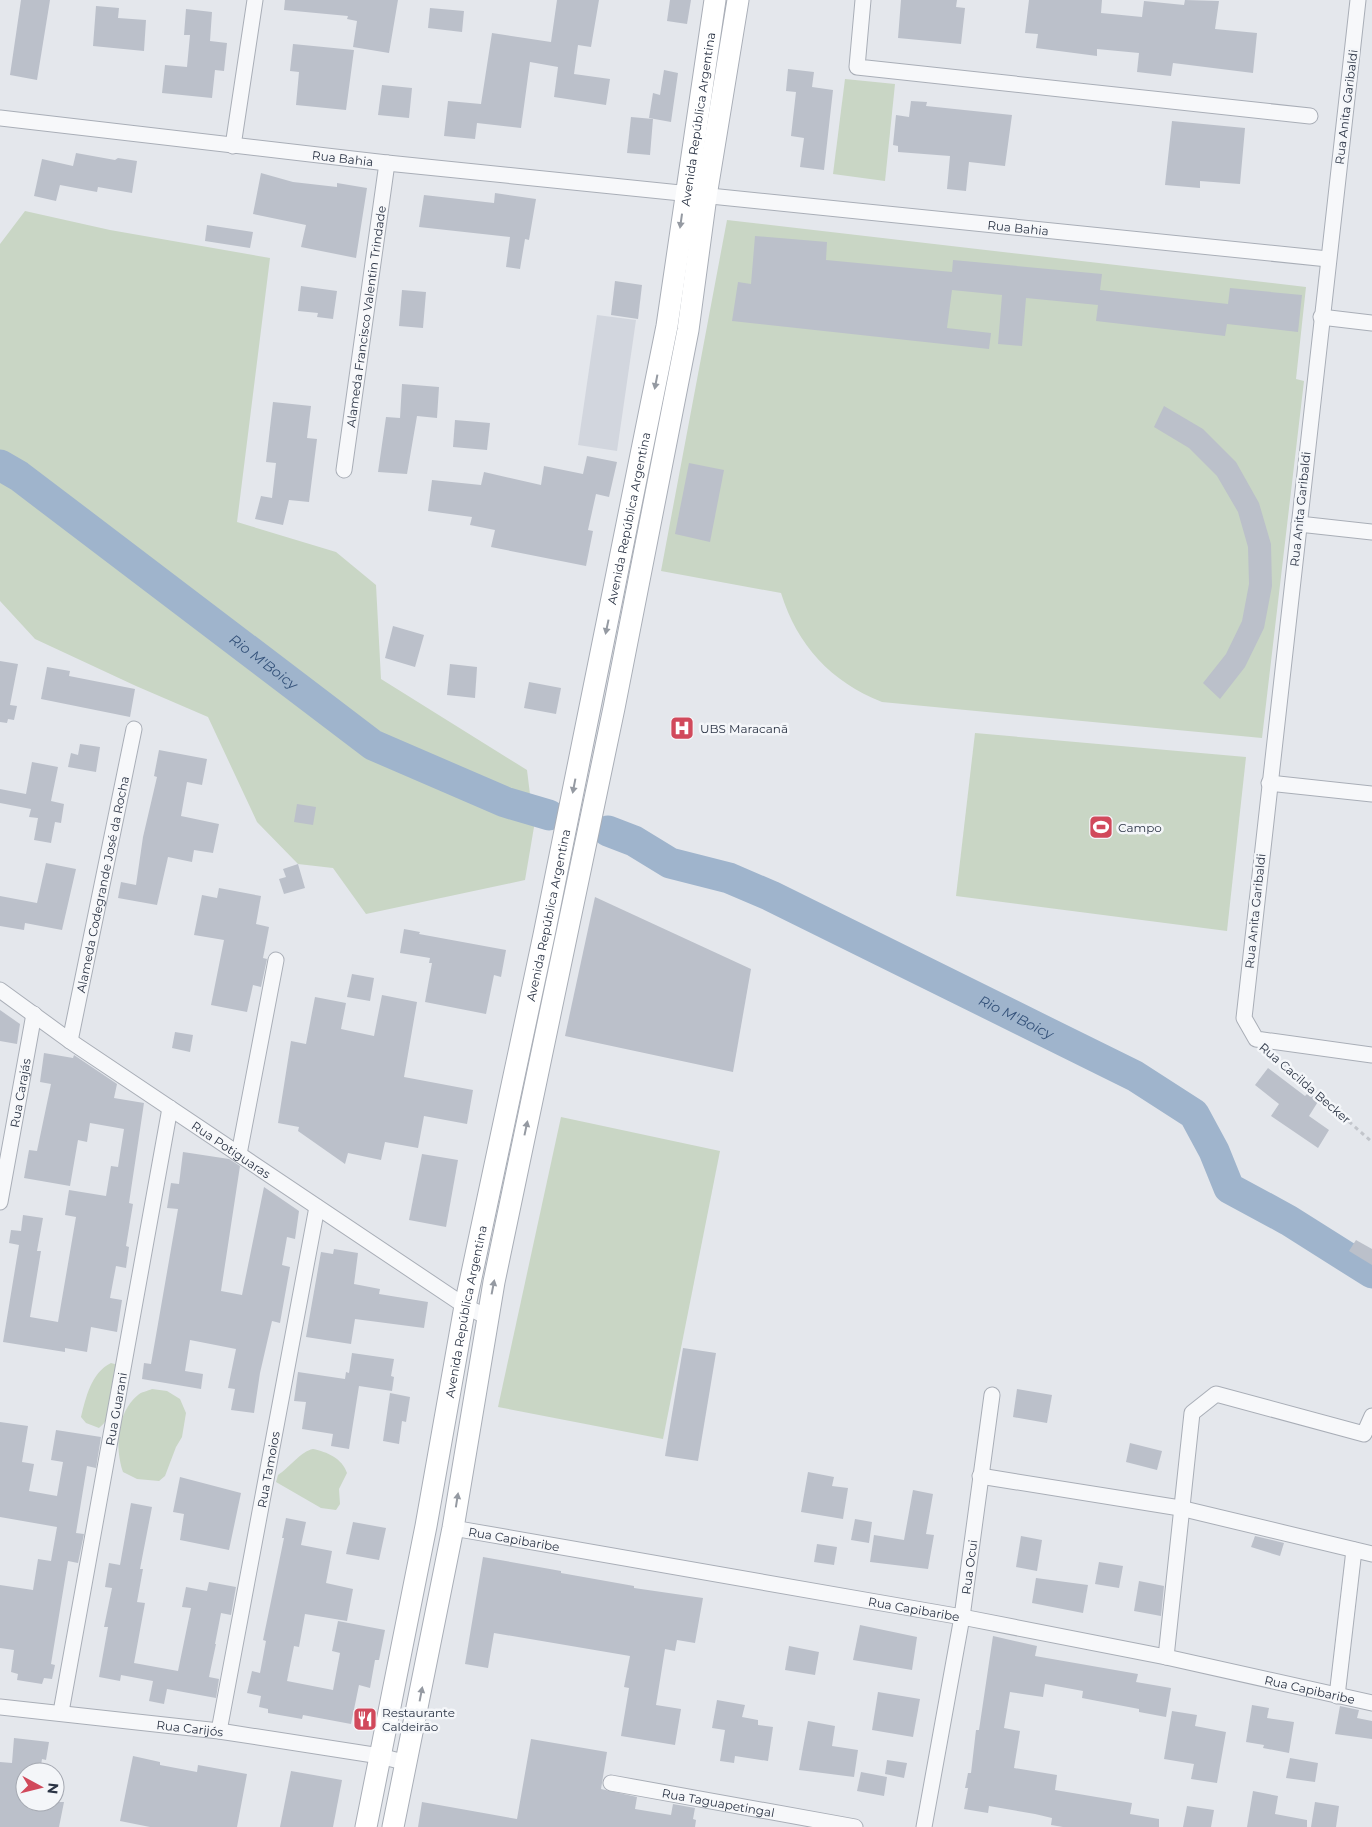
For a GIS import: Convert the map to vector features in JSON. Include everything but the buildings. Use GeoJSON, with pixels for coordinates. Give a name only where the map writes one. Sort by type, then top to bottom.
{"type":"FeatureCollection","features":[{"type":"Feature","properties":{"kind":"main road","name":"Avenida República Argentina"},"geometry":{"type":"LineString","coordinates":[[366,1827],[466,1306],[627,531],[667,326],[685,193],[715,0]]}},
{"type":"Feature","properties":{"kind":"main road","name":"Avenida República Argentina"},"geometry":{"type":"LineString","coordinates":[[393,1827],[453,1528],[487,1317],[616,698],[688,330],[706,196],[738,0]]}},
{"type":"Feature","properties":{"kind":"main road"},"geometry":{"type":"LineString","coordinates":[[435,1472],[441,1515],[446,1524],[453,1528]]}},
{"type":"Feature","properties":{"kind":"street"},"geometry":{"type":"LineString","coordinates":[[233,146],[255,0]]}},
{"type":"Feature","properties":{"kind":"street"},"geometry":{"type":"LineString","coordinates":[[863,0],[857,67],[1310,116]]}},
{"type":"Feature","properties":{"kind":"street"},"geometry":{"type":"LineString","coordinates":[[1357,6],[1372,14]]}},
{"type":"Feature","properties":{"kind":"street","name":"Rua Anita Garibaldi"},"geometry":{"type":"LineString","coordinates":[[1244,1018],[1357,6]]}},
{"type":"Feature","properties":{"kind":"street","name":"Rua Bahia"},"geometry":{"type":"LineString","coordinates":[[0,118],[387,163],[1328,259]]}},
{"type":"Feature","properties":{"kind":"street","name":"Alameda Francisco Valentin Trindade"},"geometry":{"type":"LineString","coordinates":[[344,470],[387,163]]}},
{"type":"Feature","properties":{"kind":"street"},"geometry":{"type":"LineString","coordinates":[[1322,317],[1372,323]]}},
{"type":"Feature","properties":{"kind":"street"},"geometry":{"type":"LineString","coordinates":[[1299,524],[1372,532]]}},
{"type":"Feature","properties":{"kind":"street","name":"Alameda Codegrande José da Rocha"},"geometry":{"type":"LineString","coordinates":[[70,1041],[134,729]]}},
{"type":"Feature","properties":{"kind":"street"},"geometry":{"type":"LineString","coordinates":[[1269,782],[1372,794]]}},
{"type":"Feature","properties":{"kind":"street"},"geometry":{"type":"LineString","coordinates":[[239,1154],[276,960]]}},
{"type":"Feature","properties":{"kind":"street","name":"Rua Potiguaras"},"geometry":{"type":"LineString","coordinates":[[0,990],[70,1041],[317,1207],[466,1306],[487,1317]]}},
{"type":"Feature","properties":{"kind":"street","name":"Rua Carajás"},"geometry":{"type":"LineString","coordinates":[[0,1202],[34,1014]]}},
{"type":"Feature","properties":{"kind":"street","name":"Rua Cacilda Becker"},"geometry":{"type":"LineString","coordinates":[[1244,1018],[1256,1039]]}},
{"type":"Feature","properties":{"kind":"street"},"geometry":{"type":"LineString","coordinates":[[1256,1039],[1372,1055]]}},
{"type":"Feature","properties":{"kind":"street","name":"Rua Guarani"},"geometry":{"type":"LineString","coordinates":[[61,1712],[170,1108]]}},
{"type":"Feature","properties":{"kind":"street","name":"Rua Tamoios"},"geometry":{"type":"LineString","coordinates":[[219,1731],[317,1207]]}},
{"type":"Feature","properties":{"kind":"street"},"geometry":{"type":"LineString","coordinates":[[1166,1658],[1180,1508],[1192,1413],[1216,1394],[1364,1434],[1372,1416]]}},
{"type":"Feature","properties":{"kind":"street","name":"Rua Ocui"},"geometry":{"type":"LineString","coordinates":[[924,1827],[962,1617],[992,1395]]}},
{"type":"Feature","properties":{"kind":"street"},"geometry":{"type":"LineString","coordinates":[[980,1476],[1180,1508],[1372,1554]]}},
{"type":"Feature","properties":{"kind":"street","name":"Rua Capibaribe"},"geometry":{"type":"LineString","coordinates":[[453,1528],[962,1617],[1166,1658],[1372,1703]]}},
{"type":"Feature","properties":{"kind":"street"},"geometry":{"type":"LineString","coordinates":[[1338,1696],[1354,1550]]}},
{"type":"Feature","properties":{"kind":"street","name":"Rua Carijós"},"geometry":{"type":"LineString","coordinates":[[0,1707],[61,1712],[219,1731],[380,1756],[407,1763]]}},
{"type":"Feature","properties":{"kind":"street","name":"Rua Taguapetingal"},"geometry":{"type":"LineString","coordinates":[[611,1783],[855,1827]]}},
{"type":"Feature","properties":{"kind":"path","name":"Rua Cacilda Becker"},"geometry":{"type":"LineString","coordinates":[[1256,1039],[1372,1142]]}},
{"type":"Feature","properties":{"kind":"shaded area"},"geometry":{"type":"Polygon","coordinates":[[[597,315],[636,320],[617,451],[578,445],[597,315]]]}},
{"type":"Feature","properties":{"kind":"green space"},"geometry":{"type":"Polygon","coordinates":[[[845,79],[895,84],[885,181],[833,174],[845,79]]]}},
{"type":"Feature","properties":{"kind":"green space"},"geometry":{"type":"Polygon","coordinates":[[[25,211],[110,230],[270,258],[237,522],[336,552],[376,585],[381,679],[527,770],[534,827],[525,880],[366,914],[333,868],[298,864],[257,822],[208,717],[35,639],[0,601],[0,244],[25,211]]]}},
{"type":"Feature","properties":{"kind":"green space"},"geometry":{"type":"Polygon","coordinates":[[[727,220],[1306,287],[1296,379],[1304,381],[1262,738],[882,702],[847,684],[818,660],[796,629],[781,593],[661,571],[727,220]]]}},
{"type":"Feature","properties":{"kind":"green space","name":"Campo"},"geometry":{"type":"Polygon","coordinates":[[[975,733],[1246,757],[1227,931],[956,896],[975,733]]]}},
{"type":"Feature","properties":{"kind":"green space"},"geometry":{"type":"Polygon","coordinates":[[[561,1117],[720,1151],[663,1439],[498,1407],[561,1117]]]}},
{"type":"Feature","properties":{"kind":"green space"},"geometry":{"type":"Polygon","coordinates":[[[111,1363],[118,1365],[118,1373],[107,1418],[99,1428],[86,1423],[81,1417],[90,1386],[104,1367],[111,1363]]]}},
{"type":"Feature","properties":{"kind":"green space"},"geometry":{"type":"Polygon","coordinates":[[[152,1389],[167,1391],[180,1399],[186,1413],[182,1437],[176,1447],[165,1476],[159,1481],[137,1479],[123,1472],[118,1442],[121,1421],[125,1411],[138,1395],[152,1389]]]}},
{"type":"Feature","properties":{"kind":"green space"},"geometry":{"type":"Polygon","coordinates":[[[313,1449],[333,1456],[342,1463],[347,1473],[339,1489],[340,1504],[336,1510],[321,1508],[276,1482],[278,1475],[304,1453],[313,1449]]]}},
{"type":"Feature","properties":{"kind":"waterway","name":"Rio M'Boicy"},"geometry":{"type":"LineString","coordinates":[[0,465],[19,476],[373,745],[505,802],[549,815]]}},
{"type":"Feature","properties":{"kind":"waterway","name":"Rio M'Boicy"},"geometry":{"type":"LineString","coordinates":[[608,831],[634,841],[670,863],[729,878],[771,896],[1135,1076],[1194,1114],[1214,1151],[1229,1188],[1288,1220],[1372,1273]]}},
{"type":"Feature","properties":{"kind":"place","name":"UBS Maracanã"},"geometry":{"type":"Point","coordinates":[682,728]}},
{"type":"Feature","properties":{"kind":"place","name":"Campo"},"geometry":{"type":"Point","coordinates":[1101,827]}},
{"type":"Feature","properties":{"kind":"place","name":"Restaurante Caldeirão"},"geometry":{"type":"Point","coordinates":[365,1719]}}]}
